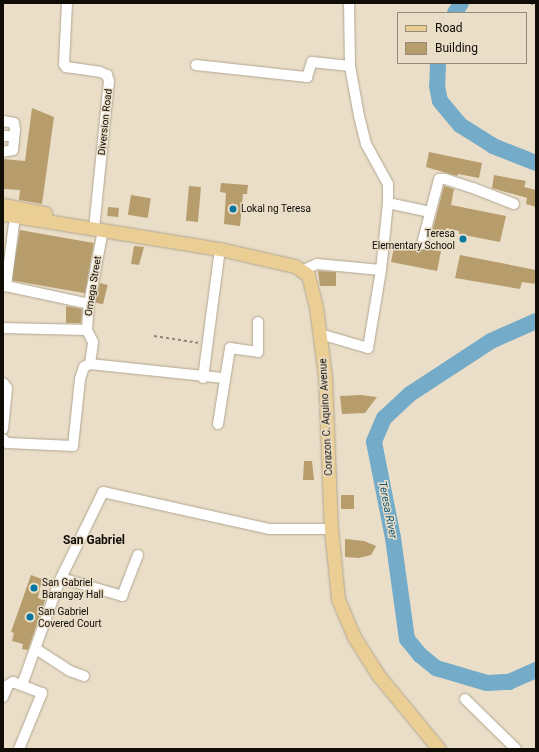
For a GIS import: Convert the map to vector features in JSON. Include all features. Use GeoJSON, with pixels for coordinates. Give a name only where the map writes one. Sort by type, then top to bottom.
{"type":"FeatureCollection","features":[{"type":"Feature","properties":{"kind":"main road"},"geometry":{"type":"LineString","coordinates":[[3,204],[83,221],[98,229]]}},
{"type":"Feature","properties":{"kind":"main road"},"geometry":{"type":"LineString","coordinates":[[9,215],[82,229],[98,229],[220,249],[283,262],[304,270]]}},
{"type":"Feature","properties":{"kind":"main road","name":"Corazon C. Aquino Avenue"},"geometry":{"type":"LineString","coordinates":[[304,270],[310,280],[320,334],[328,422],[331,529],[335,584],[346,622],[378,675],[439,749]]}},
{"type":"Feature","properties":{"kind":"street","name":"Diversion Road"},"geometry":{"type":"LineString","coordinates":[[66,3],[64,64],[66,67],[100,72],[107,75],[109,81],[98,229]]}},
{"type":"Feature","properties":{"kind":"street"},"geometry":{"type":"LineString","coordinates":[[320,334],[368,348],[381,270],[388,203],[388,184],[366,144],[350,66],[349,3]]}},
{"type":"Feature","properties":{"kind":"street"},"geometry":{"type":"LineString","coordinates":[[196,65],[307,77],[312,62],[350,66]]}},
{"type":"Feature","properties":{"kind":"street"},"geometry":{"type":"LineString","coordinates":[[3,120],[14,123],[13,150],[3,152]]}},
{"type":"Feature","properties":{"kind":"street"},"geometry":{"type":"LineString","coordinates":[[3,136],[14,136]]}},
{"type":"Feature","properties":{"kind":"street"},"geometry":{"type":"LineString","coordinates":[[422,244],[436,182],[445,179],[514,204]]}},
{"type":"Feature","properties":{"kind":"street"},"geometry":{"type":"LineString","coordinates":[[388,203],[430,212]]}},
{"type":"Feature","properties":{"kind":"street"},"geometry":{"type":"LineString","coordinates":[[9,215],[6,286],[89,304]]}},
{"type":"Feature","properties":{"kind":"street","name":"Omega Street"},"geometry":{"type":"LineString","coordinates":[[90,364],[93,342],[87,330],[98,229]]}},
{"type":"Feature","properties":{"kind":"street"},"geometry":{"type":"LineString","coordinates":[[203,378],[206,344],[220,249]]}},
{"type":"Feature","properties":{"kind":"street"},"geometry":{"type":"LineString","coordinates":[[304,270],[317,264],[381,270]]}},
{"type":"Feature","properties":{"kind":"street"},"geometry":{"type":"LineString","coordinates":[[218,424],[224,378],[230,348],[258,352],[258,322]]}},
{"type":"Feature","properties":{"kind":"street"},"geometry":{"type":"LineString","coordinates":[[3,328],[87,330]]}},
{"type":"Feature","properties":{"kind":"street"},"geometry":{"type":"LineString","coordinates":[[3,439],[7,443],[73,446],[80,379],[84,368],[90,364],[203,378],[224,378]]}},
{"type":"Feature","properties":{"kind":"street"},"geometry":{"type":"LineString","coordinates":[[3,383],[7,388],[3,429]]}},
{"type":"Feature","properties":{"kind":"street"},"geometry":{"type":"LineString","coordinates":[[22,685],[61,578],[103,492],[270,530],[331,529]]}},
{"type":"Feature","properties":{"kind":"street"},"geometry":{"type":"LineString","coordinates":[[61,578],[122,596],[138,555]]}},
{"type":"Feature","properties":{"kind":"street"},"geometry":{"type":"LineString","coordinates":[[36,649],[70,671],[84,676]]}},
{"type":"Feature","properties":{"kind":"street"},"geometry":{"type":"LineString","coordinates":[[3,698],[10,683],[22,685],[42,693],[19,749]]}},
{"type":"Feature","properties":{"kind":"street"},"geometry":{"type":"LineString","coordinates":[[465,699],[516,749]]}},
{"type":"Feature","properties":{"kind":"path"},"geometry":{"type":"LineString","coordinates":[[531,3],[536,6]]}},
{"type":"Feature","properties":{"kind":"path"},"geometry":{"type":"LineString","coordinates":[[154,336],[206,344]]}},
{"type":"Feature","properties":{"kind":"building"},"geometry":{"type":"Polygon","coordinates":[[[32,108],[54,117],[42,204],[19,200],[20,190],[3,189],[3,159],[25,161],[32,108]]]}},
{"type":"Feature","properties":{"kind":"building"},"geometry":{"type":"Polygon","coordinates":[[[429,152],[482,163],[479,178],[458,174],[457,176],[426,167],[429,152]]]}},
{"type":"Feature","properties":{"kind":"building"},"geometry":{"type":"Polygon","coordinates":[[[494,175],[526,181],[524,187],[536,190],[536,207],[526,204],[527,198],[492,188],[494,175]]]}},
{"type":"Feature","properties":{"kind":"building","name":"Lokal ng Teresa"},"geometry":{"type":"Polygon","coordinates":[[[221,183],[248,185],[247,194],[243,194],[240,226],[224,224],[226,193],[220,192],[221,183]]]}},
{"type":"Feature","properties":{"kind":"building"},"geometry":{"type":"Polygon","coordinates":[[[189,186],[201,187],[198,222],[186,221],[189,186]]]}},
{"type":"Feature","properties":{"kind":"building"},"geometry":{"type":"Polygon","coordinates":[[[444,186],[454,189],[451,205],[506,216],[500,242],[459,234],[459,231],[446,228],[444,235],[432,232],[444,186]]]}},
{"type":"Feature","properties":{"kind":"building"},"geometry":{"type":"Polygon","coordinates":[[[131,195],[151,198],[148,218],[128,215],[131,195]]]}},
{"type":"Feature","properties":{"kind":"building"},"geometry":{"type":"Polygon","coordinates":[[[108,207],[119,208],[118,217],[107,216],[108,207]]]}},
{"type":"Feature","properties":{"kind":"building"},"geometry":{"type":"Polygon","coordinates":[[[20,230],[94,243],[85,293],[11,280],[20,230]]]}},
{"type":"Feature","properties":{"kind":"building"},"geometry":{"type":"Polygon","coordinates":[[[395,242],[416,247],[421,250],[427,249],[441,251],[437,271],[391,262],[395,242]]]}},
{"type":"Feature","properties":{"kind":"building"},"geometry":{"type":"Polygon","coordinates":[[[134,246],[144,247],[139,265],[131,264],[134,246]]]}},
{"type":"Feature","properties":{"kind":"building"},"geometry":{"type":"Polygon","coordinates":[[[460,255],[536,270],[536,284],[522,282],[520,289],[455,278],[460,255]]]}},
{"type":"Feature","properties":{"kind":"building"},"geometry":{"type":"Polygon","coordinates":[[[318,271],[336,272],[336,286],[320,286],[318,271]]]}},
{"type":"Feature","properties":{"kind":"building"},"geometry":{"type":"Polygon","coordinates":[[[100,283],[108,285],[103,304],[95,302],[100,283]]]}},
{"type":"Feature","properties":{"kind":"building"},"geometry":{"type":"Polygon","coordinates":[[[66,306],[82,309],[81,323],[66,323],[66,306]]]}},
{"type":"Feature","properties":{"kind":"building"},"geometry":{"type":"Polygon","coordinates":[[[361,395],[377,397],[365,413],[342,414],[340,396],[361,395]]]}},
{"type":"Feature","properties":{"kind":"building"},"geometry":{"type":"Polygon","coordinates":[[[304,461],[312,461],[314,480],[303,480],[304,461]]]}},
{"type":"Feature","properties":{"kind":"building"},"geometry":{"type":"Polygon","coordinates":[[[341,495],[354,495],[354,509],[341,509],[341,495]]]}},
{"type":"Feature","properties":{"kind":"building"},"geometry":{"type":"Polygon","coordinates":[[[345,539],[364,541],[376,546],[371,555],[359,558],[345,557],[345,539]]]}},
{"type":"Feature","properties":{"kind":"building","name":"San Gabriel Covered Court"},"geometry":{"type":"Polygon","coordinates":[[[31,575],[42,579],[38,598],[45,600],[28,650],[22,649],[23,644],[12,641],[14,633],[11,632],[31,575]]]}},
{"type":"Feature","properties":{"kind":"waterway","name":"Teresa River"},"geometry":{"type":"LineString","coordinates":[[456,12],[461,3]]}},
{"type":"Feature","properties":{"kind":"waterway","name":"Teresa River"},"geometry":{"type":"LineString","coordinates":[[438,64],[437,86],[440,101],[460,125],[493,146],[536,163]]}},
{"type":"Feature","properties":{"kind":"waterway","name":"Teresa River"},"geometry":{"type":"LineString","coordinates":[[536,321],[491,341],[410,394],[384,418],[374,442],[393,538],[407,639],[420,655],[436,668],[487,683],[509,682],[536,670]]}},
{"type":"Feature","properties":{"kind":"place","name":"Lokal ng Teresa"},"geometry":{"type":"Point","coordinates":[233,209]}},
{"type":"Feature","properties":{"kind":"place","name":"Teresa Elementary School"},"geometry":{"type":"Point","coordinates":[463,239]}},
{"type":"Feature","properties":{"kind":"place","name":"San Gabriel Barangay Hall"},"geometry":{"type":"Point","coordinates":[34,588]}},
{"type":"Feature","properties":{"kind":"place","name":"San Gabriel Covered Court"},"geometry":{"type":"Point","coordinates":[30,617]}},
{"type":"Feature","properties":{"kind":"district","name":"San Gabriel"},"geometry":{"type":"Point","coordinates":[94,541]}}]}
